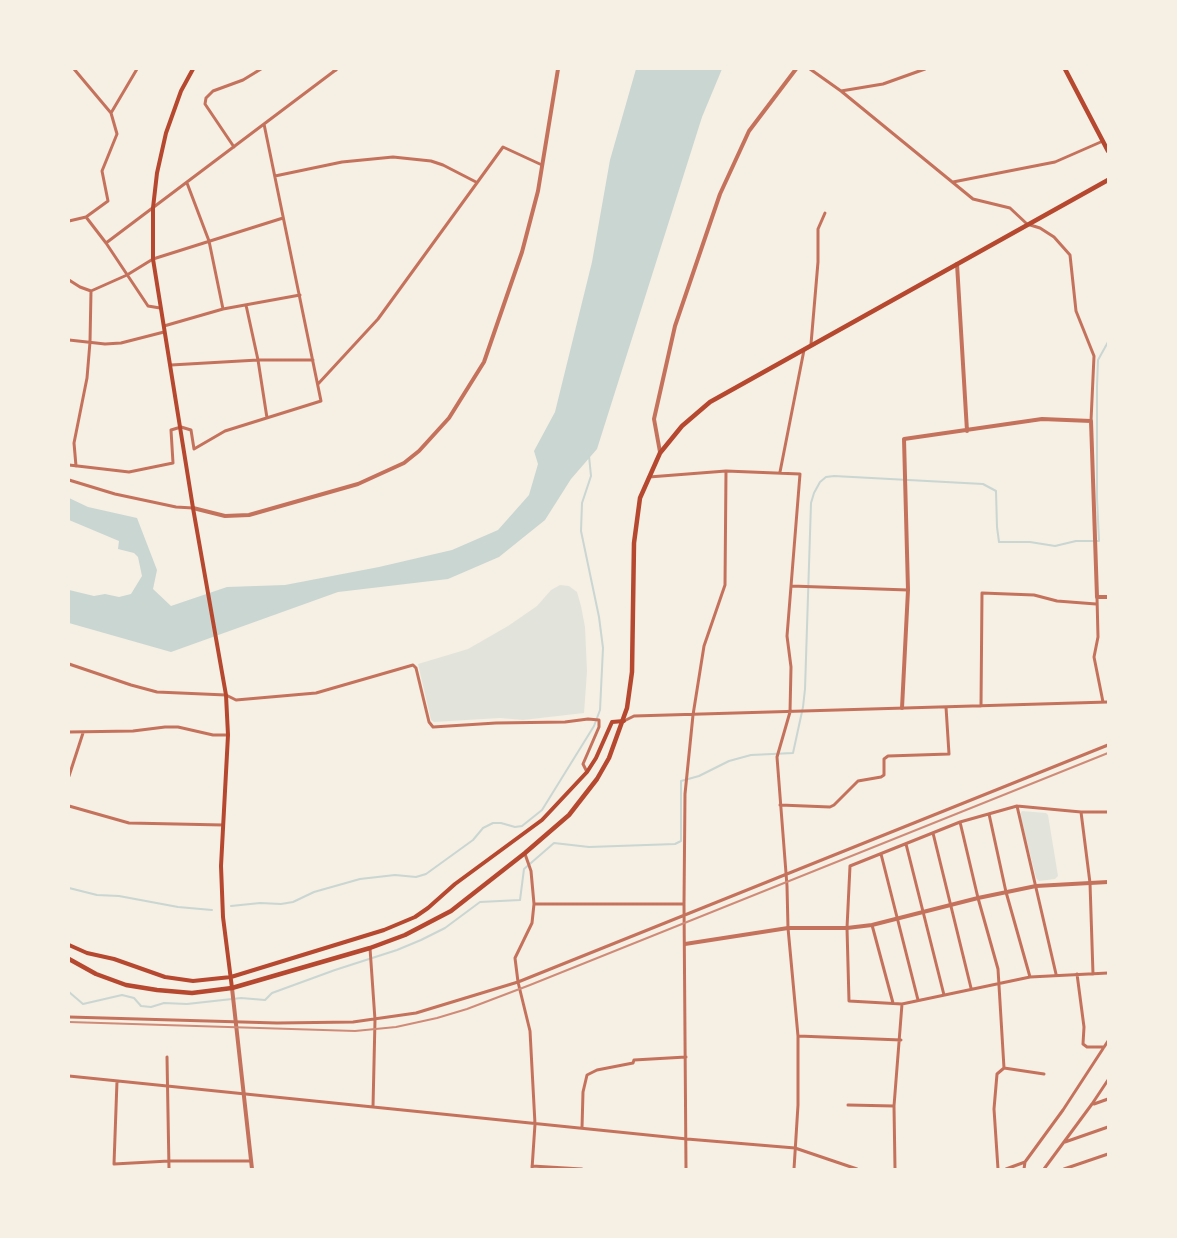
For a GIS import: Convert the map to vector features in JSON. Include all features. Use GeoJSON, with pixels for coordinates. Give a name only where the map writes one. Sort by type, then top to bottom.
{"type":"FeatureCollection","features":[{"type":"Feature","properties":{"kind":"highway"},"geometry":{"type":"LineString","coordinates":[[1065,69],[1108,151]]}},
{"type":"Feature","properties":{"kind":"highway"},"geometry":{"type":"LineString","coordinates":[[69,959],[96,974],[156,990],[192,993],[232,988],[370,948],[405,935],[451,911],[569,815],[582,800],[609,758],[624,721],[632,672],[636,526],[640,498],[660,453],[681,426],[710,402],[1108,180]]}},
{"type":"Feature","properties":{"kind":"main road"},"geometry":{"type":"LineString","coordinates":[[193,69],[181,91],[166,134],[157,173],[153,208],[153,259],[194,516],[226,696],[228,735],[221,866],[223,917],[232,988]]}},
{"type":"Feature","properties":{"kind":"main road"},"geometry":{"type":"LineString","coordinates":[[69,945],[87,953],[114,959],[180,981],[193,981],[231,977],[384,930],[415,917],[455,884],[542,820],[587,772],[612,722],[624,721]]}},
{"type":"Feature","properties":{"kind":"street"},"geometry":{"type":"LineString","coordinates":[[69,221],[86,217],[108,201],[102,171],[117,134],[111,113],[74,69]]}},
{"type":"Feature","properties":{"kind":"street"},"geometry":{"type":"LineString","coordinates":[[111,113],[138,69]]}},
{"type":"Feature","properties":{"kind":"street"},"geometry":{"type":"LineString","coordinates":[[235,147],[205,104],[206,98],[213,91],[243,80],[261,69]]}},
{"type":"Feature","properties":{"kind":"street"},"geometry":{"type":"LineString","coordinates":[[106,243],[336,69]]}},
{"type":"Feature","properties":{"kind":"street"},"geometry":{"type":"LineString","coordinates":[[69,480],[115,494],[176,507],[193,508],[225,516],[249,516],[358,484],[404,463],[419,451],[449,418],[484,362],[522,252],[538,191],[558,69]]}},
{"type":"Feature","properties":{"kind":"street"},"geometry":{"type":"LineString","coordinates":[[660,453],[654,419],[675,326],[720,194],[749,131],[796,69]]}},
{"type":"Feature","properties":{"kind":"street"},"geometry":{"type":"LineString","coordinates":[[810,69],[841,91],[973,199],[1010,208],[1027,224],[1040,228],[1054,237],[1070,255],[1076,311],[1094,356],[1091,421],[1098,637],[1094,657],[1103,702]]}},
{"type":"Feature","properties":{"kind":"street"},"geometry":{"type":"LineString","coordinates":[[841,91],[883,84],[925,69]]}},
{"type":"Feature","properties":{"kind":"street"},"geometry":{"type":"LineString","coordinates":[[69,465],[129,472],[173,463],[171,430],[181,427],[190,430],[195,449],[225,431],[321,401],[264,124]]}},
{"type":"Feature","properties":{"kind":"street"},"geometry":{"type":"LineString","coordinates":[[953,182],[1055,162],[1102,141]]}},
{"type":"Feature","properties":{"kind":"street"},"geometry":{"type":"LineString","coordinates":[[318,384],[378,319],[503,147],[542,165]]}},
{"type":"Feature","properties":{"kind":"street"},"geometry":{"type":"LineString","coordinates":[[275,176],[342,162],[393,157],[437,163],[477,183]]}},
{"type":"Feature","properties":{"kind":"street"},"geometry":{"type":"LineString","coordinates":[[187,183],[209,242],[223,309]]}},
{"type":"Feature","properties":{"kind":"street"},"geometry":{"type":"LineString","coordinates":[[811,345],[818,262],[818,229],[825,213]]}},
{"type":"Feature","properties":{"kind":"street"},"geometry":{"type":"LineString","coordinates":[[86,217],[148,306],[160,308]]}},
{"type":"Feature","properties":{"kind":"street"},"geometry":{"type":"LineString","coordinates":[[69,280],[92,291],[153,259],[283,218]]}},
{"type":"Feature","properties":{"kind":"street"},"geometry":{"type":"LineString","coordinates":[[957,263],[967,431]]}},
{"type":"Feature","properties":{"kind":"street"},"geometry":{"type":"LineString","coordinates":[[76,466],[74,443],[87,378],[92,291]]}},
{"type":"Feature","properties":{"kind":"street"},"geometry":{"type":"LineString","coordinates":[[163,326],[223,309],[300,295]]}},
{"type":"Feature","properties":{"kind":"street"},"geometry":{"type":"LineString","coordinates":[[246,305],[267,418]]}},
{"type":"Feature","properties":{"kind":"street"},"geometry":{"type":"LineString","coordinates":[[69,340],[105,344],[121,343],[164,333]]}},
{"type":"Feature","properties":{"kind":"street"},"geometry":{"type":"LineString","coordinates":[[780,472],[804,349]]}},
{"type":"Feature","properties":{"kind":"street"},"geometry":{"type":"LineString","coordinates":[[170,364],[313,360]]}},
{"type":"Feature","properties":{"kind":"street"},"geometry":{"type":"LineString","coordinates":[[902,708],[908,590],[904,439],[1042,419],[1091,421]]}},
{"type":"Feature","properties":{"kind":"street"},"geometry":{"type":"LineString","coordinates":[[686,1169],[685,794],[693,715],[706,637],[725,585],[726,471]]}},
{"type":"Feature","properties":{"kind":"street"},"geometry":{"type":"LineString","coordinates":[[649,477],[726,471],[800,474],[787,636],[791,667],[790,712],[777,758],[788,928],[798,1036],[798,1105],[794,1169]]}},
{"type":"Feature","properties":{"kind":"street"},"geometry":{"type":"LineString","coordinates":[[791,586],[908,590]]}},
{"type":"Feature","properties":{"kind":"street"},"geometry":{"type":"LineString","coordinates":[[981,706],[982,593],[1034,596],[1057,602],[1096,604]]}},
{"type":"Feature","properties":{"kind":"street"},"geometry":{"type":"LineString","coordinates":[[1097,597],[1108,597]]}},
{"type":"Feature","properties":{"kind":"street"},"geometry":{"type":"LineString","coordinates":[[69,664],[131,686],[157,692],[226,696],[236,700],[316,693],[412,665],[416,668],[429,722],[433,727],[599,720],[599,727],[583,764],[587,772]]}},
{"type":"Feature","properties":{"kind":"street"},"geometry":{"type":"LineString","coordinates":[[624,721],[634,716],[1108,702]]}},
{"type":"Feature","properties":{"kind":"street"},"geometry":{"type":"LineString","coordinates":[[780,805],[830,807],[858,781],[884,775],[884,759],[888,756],[949,754],[946,708]]}},
{"type":"Feature","properties":{"kind":"street"},"geometry":{"type":"LineString","coordinates":[[69,732],[133,731],[178,727],[213,735],[228,735]]}},
{"type":"Feature","properties":{"kind":"street"},"geometry":{"type":"LineString","coordinates":[[69,776],[83,733]]}},
{"type":"Feature","properties":{"kind":"street"},"geometry":{"type":"LineString","coordinates":[[69,1017],[287,1023],[375,1020],[416,1013],[518,982],[1108,745]]}},
{"type":"Feature","properties":{"kind":"street"},"geometry":{"type":"LineString","coordinates":[[69,806],[129,823],[224,825]]}},
{"type":"Feature","properties":{"kind":"street"},"geometry":{"type":"LineString","coordinates":[[1017,806],[1056,975]]}},
{"type":"Feature","properties":{"kind":"street"},"geometry":{"type":"LineString","coordinates":[[1108,812],[1017,806],[960,822],[850,866],[847,928],[849,1001],[902,1004],[1030,977],[1108,973]]}},
{"type":"Feature","properties":{"kind":"street"},"geometry":{"type":"LineString","coordinates":[[1081,812],[1090,883],[1093,974]]}},
{"type":"Feature","properties":{"kind":"street"},"geometry":{"type":"LineString","coordinates":[[989,814],[1006,892],[1030,977]]}},
{"type":"Feature","properties":{"kind":"street"},"geometry":{"type":"LineString","coordinates":[[960,822],[998,969],[1004,1068]]}},
{"type":"Feature","properties":{"kind":"street"},"geometry":{"type":"LineString","coordinates":[[933,832],[971,989]]}},
{"type":"Feature","properties":{"kind":"street"},"geometry":{"type":"LineString","coordinates":[[906,844],[944,995]]}},
{"type":"Feature","properties":{"kind":"street"},"geometry":{"type":"LineString","coordinates":[[525,853],[531,871],[534,904],[532,923],[515,958],[518,982],[530,1031],[535,1124],[532,1167],[582,1169]]}},
{"type":"Feature","properties":{"kind":"street"},"geometry":{"type":"LineString","coordinates":[[881,854],[918,1001]]}},
{"type":"Feature","properties":{"kind":"street"},"geometry":{"type":"LineString","coordinates":[[685,944],[788,928],[847,928],[872,925],[1036,886],[1108,882]]}},
{"type":"Feature","properties":{"kind":"street"},"geometry":{"type":"LineString","coordinates":[[534,904],[684,904]]}},
{"type":"Feature","properties":{"kind":"street"},"geometry":{"type":"LineString","coordinates":[[872,925],[893,1003]]}},
{"type":"Feature","properties":{"kind":"street"},"geometry":{"type":"LineString","coordinates":[[370,948],[375,1020],[373,1107]]}},
{"type":"Feature","properties":{"kind":"street"},"geometry":{"type":"LineString","coordinates":[[1077,974],[1084,1027],[1083,1044],[1087,1047],[1104,1047]]}},
{"type":"Feature","properties":{"kind":"street"},"geometry":{"type":"LineString","coordinates":[[232,988],[252,1169]]}},
{"type":"Feature","properties":{"kind":"street"},"geometry":{"type":"LineString","coordinates":[[895,1169],[894,1106],[901,1040],[902,1004]]}},
{"type":"Feature","properties":{"kind":"street"},"geometry":{"type":"LineString","coordinates":[[798,1036],[901,1040]]}},
{"type":"Feature","properties":{"kind":"street"},"geometry":{"type":"LineString","coordinates":[[1024,1169],[1025,1162],[1063,1110],[1108,1041]]}},
{"type":"Feature","properties":{"kind":"street"},"geometry":{"type":"LineString","coordinates":[[582,1128],[583,1092],[587,1075],[597,1070],[633,1063],[634,1060],[686,1056]]}},
{"type":"Feature","properties":{"kind":"street"},"geometry":{"type":"LineString","coordinates":[[167,1057],[169,1169]]}},
{"type":"Feature","properties":{"kind":"street"},"geometry":{"type":"LineString","coordinates":[[998,1169],[994,1109],[997,1074],[1004,1068],[1044,1074]]}},
{"type":"Feature","properties":{"kind":"street"},"geometry":{"type":"LineString","coordinates":[[69,1076],[795,1148],[857,1169]]}},
{"type":"Feature","properties":{"kind":"street"},"geometry":{"type":"LineString","coordinates":[[1044,1169],[1108,1080]]}},
{"type":"Feature","properties":{"kind":"street"},"geometry":{"type":"LineString","coordinates":[[117,1081],[114,1164],[251,1161]]}},
{"type":"Feature","properties":{"kind":"street"},"geometry":{"type":"LineString","coordinates":[[1092,1104],[1108,1099]]}},
{"type":"Feature","properties":{"kind":"street"},"geometry":{"type":"LineString","coordinates":[[848,1105],[894,1106]]}},
{"type":"Feature","properties":{"kind":"street"},"geometry":{"type":"LineString","coordinates":[[1063,1142],[1108,1127]]}},
{"type":"Feature","properties":{"kind":"street"},"geometry":{"type":"LineString","coordinates":[[1064,1169],[1108,1154]]}},
{"type":"Feature","properties":{"kind":"street"},"geometry":{"type":"LineString","coordinates":[[1006,1169],[1025,1162]]}},
{"type":"Feature","properties":{"kind":"shaded area"},"geometry":{"type":"Polygon","coordinates":[[[636,69],[722,69],[702,117],[597,449],[571,479],[545,520],[499,557],[448,579],[338,592],[171,652],[69,623],[69,590],[94,596],[105,594],[119,597],[131,594],[142,576],[138,557],[134,553],[118,549],[119,541],[69,520],[69,498],[88,507],[137,518],[157,570],[153,589],[171,606],[227,587],[285,585],[379,567],[452,550],[498,530],[529,495],[538,464],[534,451],[555,412],[592,262],[610,160],[636,69]]]}},
{"type":"Feature","properties":{"kind":"shaded area"},"geometry":{"type":"Polygon","coordinates":[[[560,585],[569,586],[577,592],[585,627],[587,671],[584,713],[523,720],[500,718],[434,722],[431,720],[418,664],[468,649],[537,606],[551,590],[560,585]]]}},
{"type":"Feature","properties":{"kind":"shaded area"},"geometry":{"type":"Polygon","coordinates":[[[1022,811],[1048,815],[1058,876],[1055,879],[1039,881],[1036,878],[1020,814],[1022,811]]]}},
{"type":"Feature","properties":{"kind":"waterway"},"geometry":{"type":"LineString","coordinates":[[69,992],[83,1004],[122,995],[134,998],[141,1006],[151,1007],[164,1003],[187,1004],[241,998],[265,1000],[272,993],[421,940],[445,928],[480,902],[520,900],[524,869],[554,843],[589,847],[675,844],[681,841],[681,781],[699,776],[729,761],[751,755],[793,753],[805,689],[811,503],[820,482],[826,477],[834,476],[983,484],[996,491],[999,542],[1030,542],[1055,546],[1076,541],[1099,541],[1098,360],[1108,342]]}},
{"type":"Feature","properties":{"kind":"waterway"},"geometry":{"type":"LineString","coordinates":[[231,906],[260,903],[281,904],[360,879],[395,875],[416,877],[426,874],[473,840],[483,828],[493,823],[522,826],[542,810],[594,726],[600,710],[603,648],[581,531],[582,503],[591,476],[589,456]]}},
{"type":"Feature","properties":{"kind":"waterway"},"geometry":{"type":"LineString","coordinates":[[69,888],[97,895],[119,896],[178,907],[212,910]]}},
{"type":"Feature","properties":{"kind":"railway"},"geometry":{"type":"LineString","coordinates":[[69,1022],[355,1031],[396,1027],[437,1018],[530,985],[1108,753]]}}]}
